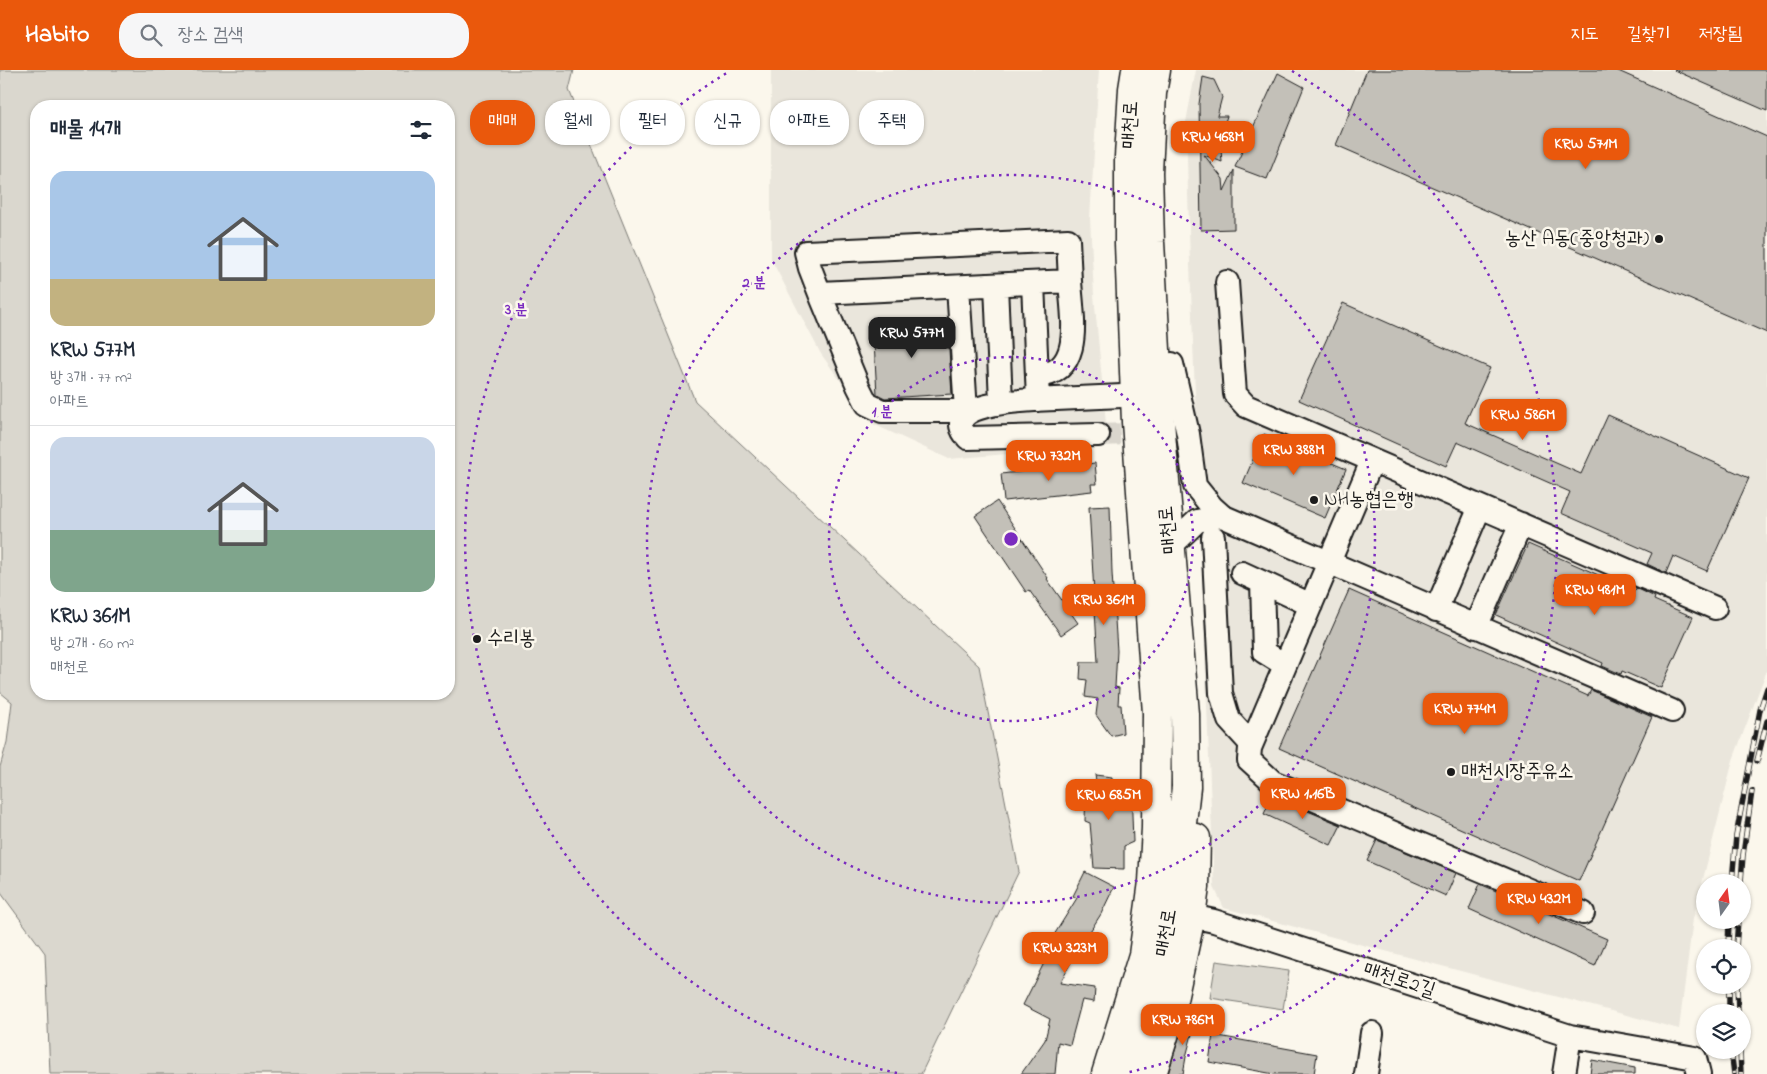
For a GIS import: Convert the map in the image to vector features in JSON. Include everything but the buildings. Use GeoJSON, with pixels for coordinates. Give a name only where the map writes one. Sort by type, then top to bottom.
{"type":"FeatureCollection","features":[{"type":"Feature","properties":{"kind":"main road"},"geometry":{"type":"LineString","coordinates":[[1123,70],[1114,136],[1119,376],[1122,396],[1148,422],[1173,387],[1167,234],[1167,106],[1174,70]]}},
{"type":"Feature","properties":{"kind":"main road","name":"매천로"},"geometry":{"type":"LineString","coordinates":[[1130,1074],[1156,992],[1170,923],[1186,787],[1185,714],[1171,546],[1148,422],[1129,244],[1130,148],[1133,89],[1136,70]]}},
{"type":"Feature","properties":{"kind":"main road","name":"매천로"},"geometry":{"type":"LineString","coordinates":[[1106,1074],[1142,955],[1153,882],[1156,828],[1157,713],[1148,422],[1148,172],[1152,93],[1156,70]]}},
{"type":"Feature","properties":{"kind":"main road"},"geometry":{"type":"LineString","coordinates":[[1152,1074],[1168,1024],[1191,916],[1195,887],[1196,842],[1186,787]]}},
{"type":"Feature","properties":{"kind":"main road"},"geometry":{"type":"LineString","coordinates":[[1087,1074],[1109,1006],[1156,828]]}},
{"type":"Feature","properties":{"kind":"street"},"geometry":{"type":"LineString","coordinates":[[1037,376],[1048,375],[1063,366],[1071,352],[1073,331],[1068,240],[806,252],[810,268],[858,386],[867,404],[882,411],[969,411],[1001,402],[1122,396]]}},
{"type":"Feature","properties":{"kind":"street"},"geometry":{"type":"LineString","coordinates":[[820,293],[1070,281]]}},
{"type":"Feature","properties":{"kind":"street"},"geometry":{"type":"LineString","coordinates":[[1227,282],[1235,394],[1246,406],[1715,608]]}},
{"type":"Feature","properties":{"kind":"street"},"geometry":{"type":"LineString","coordinates":[[1033,283],[1038,400]]}},
{"type":"Feature","properties":{"kind":"street"},"geometry":{"type":"LineString","coordinates":[[996,285],[1001,402]]}},
{"type":"Feature","properties":{"kind":"street"},"geometry":{"type":"LineString","coordinates":[[958,287],[969,411],[961,424],[962,432],[968,438],[1098,434]]}},
{"type":"Feature","properties":{"kind":"street"},"geometry":{"type":"LineString","coordinates":[[1172,364],[1188,434],[1195,486],[1222,516],[1672,711]]}},
{"type":"Feature","properties":{"kind":"street"},"geometry":{"type":"LineString","coordinates":[[1372,461],[1251,744],[1249,760],[1272,782],[1583,913]]}},
{"type":"Feature","properties":{"kind":"street"},"geometry":{"type":"LineString","coordinates":[[1436,610],[1480,507]]}},
{"type":"Feature","properties":{"kind":"street"},"geometry":{"type":"LineString","coordinates":[[1171,546],[1197,521],[1222,516]]}},
{"type":"Feature","properties":{"kind":"street"},"geometry":{"type":"LineString","coordinates":[[1476,627],[1521,524]]}},
{"type":"Feature","properties":{"kind":"street"},"geometry":{"type":"LineString","coordinates":[[1213,538],[1221,693],[1229,720],[1251,744]]}},
{"type":"Feature","properties":{"kind":"street"},"geometry":{"type":"LineString","coordinates":[[1242,573],[1311,605]]}},
{"type":"Feature","properties":{"kind":"street"},"geometry":{"type":"LineString","coordinates":[[1262,582],[1264,652],[1285,665]]}},
{"type":"Feature","properties":{"kind":"street","name":"매천로2길"},"geometry":{"type":"LineString","coordinates":[[1191,916],[1570,1036],[1695,1058],[1699,1074]]}},
{"type":"Feature","properties":{"kind":"street"},"geometry":{"type":"LineString","coordinates":[[1366,1074],[1372,1033]]}},
{"type":"Feature","properties":{"kind":"street"},"geometry":{"type":"LineString","coordinates":[[1564,1074],[1570,1036]]}},
{"type":"Feature","properties":{"kind":"shaded area"},"geometry":{"type":"Polygon","coordinates":[[[0,70],[574,70],[569,90],[573,100],[545,100],[545,145],[591,145],[695,401],[979,666],[1019,871],[921,1074],[50,1074],[45,953],[1,893],[0,888],[0,767],[7,742],[12,702],[0,692],[0,70]]]}},
{"type":"Feature","properties":{"kind":"shaded area"},"geometry":{"type":"Polygon","coordinates":[[[771,70],[1099,70],[1090,218],[1094,295],[1108,445],[949,459],[871,423],[821,354],[771,259],[771,145],[849,145],[849,100],[771,100],[771,70]]]}},
{"type":"Feature","properties":{"kind":"shaded area"},"geometry":{"type":"Polygon","coordinates":[[[1196,70],[1767,70],[1767,670],[1733,760],[1704,874],[1696,874],[1696,907],[1679,1029],[1224,908],[1214,887],[1186,122],[1196,70]]]}},
{"type":"Feature","properties":{"kind":"shaded area"},"geometry":{"type":"Polygon","coordinates":[[[1216,961],[1289,971],[1283,1009],[1210,998],[1216,961]]]}},
{"type":"Feature","properties":{"kind":"tunnel"},"geometry":{"type":"LineString","coordinates":[[1098,435],[1127,434],[1174,451],[1198,483]]}},
{"type":"Feature","properties":{"kind":"railway"},"geometry":{"type":"LineString","coordinates":[[1733,874],[1736,836],[1760,710],[1767,688]]}},
{"type":"Feature","properties":{"kind":"railway"},"geometry":{"type":"LineString","coordinates":[[1757,761],[1767,721]]}},
{"type":"Feature","properties":{"kind":"railway"},"geometry":{"type":"LineString","coordinates":[[1742,874],[1752,791]]}},
{"type":"Feature","properties":{"kind":"railway"},"geometry":{"type":"LineString","coordinates":[[1728,939],[1729,929]]}},
{"type":"Feature","properties":{"kind":"railway"},"geometry":{"type":"LineString","coordinates":[[1737,929],[1737,939]]}},
{"type":"Feature","properties":{"kind":"railway"},"geometry":{"type":"LineString","coordinates":[[1729,994],[1729,1004]]}},
{"type":"Feature","properties":{"kind":"railway"},"geometry":{"type":"LineString","coordinates":[[1737,994],[1738,1004]]}},
{"type":"Feature","properties":{"kind":"railway"},"geometry":{"type":"LineString","coordinates":[[1732,1059],[1734,1074]]}},
{"type":"Feature","properties":{"kind":"railway"},"geometry":{"type":"LineString","coordinates":[[1740,1059],[1741,1074]]}},
{"type":"Feature","properties":{"kind":"place","name":"농산 A동(중앙청과)"},"geometry":{"type":"Point","coordinates":[1659,239]}},
{"type":"Feature","properties":{"kind":"place","name":"NH농협은행"},"geometry":{"type":"Point","coordinates":[1314,500]}},
{"type":"Feature","properties":{"kind":"place","name":"수리봉"},"geometry":{"type":"Point","coordinates":[477,639]}},
{"type":"Feature","properties":{"kind":"place","name":"매천시장주유소"},"geometry":{"type":"Point","coordinates":[1451,772]}}]}
